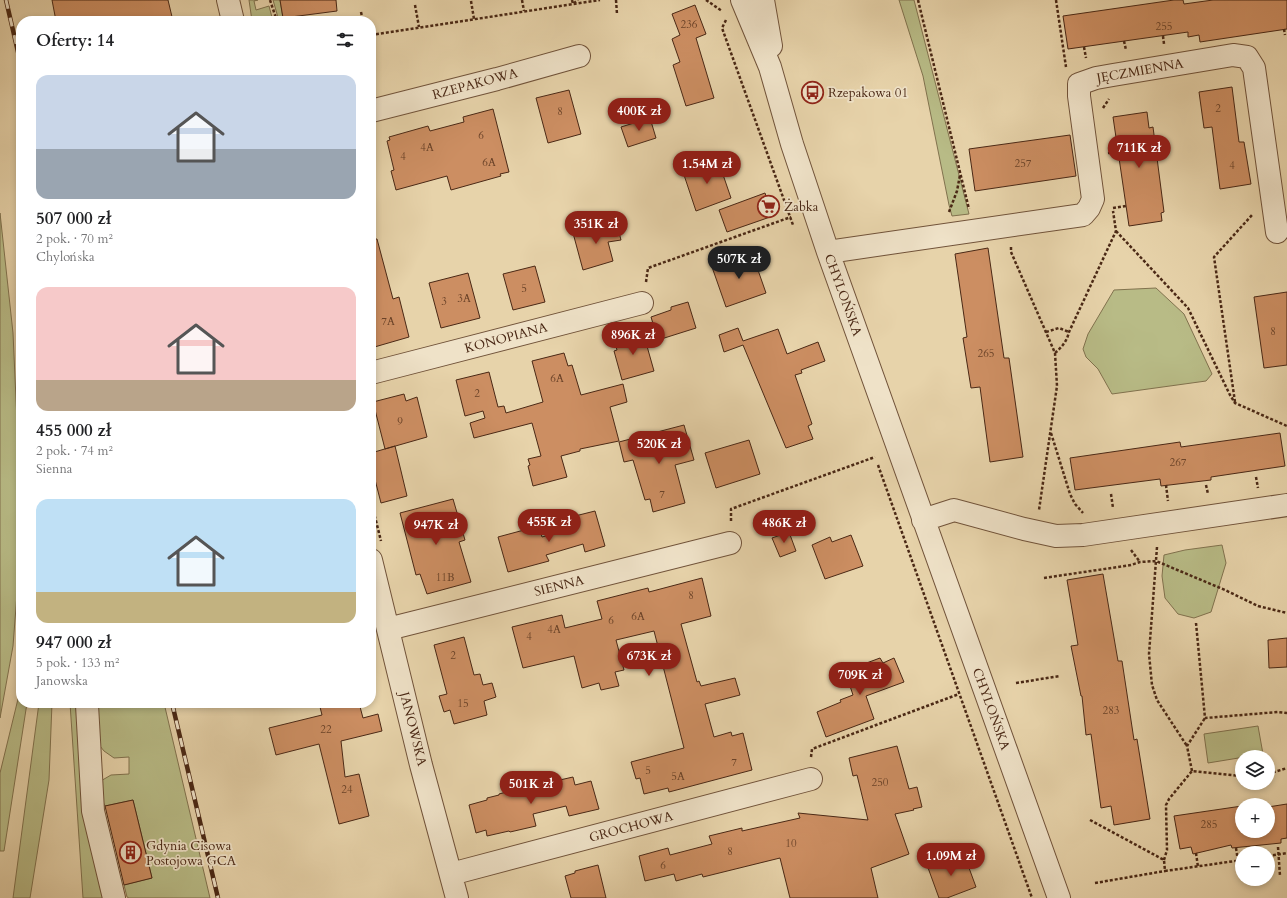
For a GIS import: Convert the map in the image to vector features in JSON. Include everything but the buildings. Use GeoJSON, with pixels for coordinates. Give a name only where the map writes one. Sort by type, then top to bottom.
{"type":"FeatureCollection","features":[{"type":"Feature","properties":{"kind":"street"},"geometry":{"type":"LineString","coordinates":[[228,0],[232,16]]}},
{"type":"Feature","properties":{"kind":"street","name":"CHYLOŃSKA"},"geometry":{"type":"LineString","coordinates":[[742,0],[770,67],[792,144],[828,252],[1059,898]]}},
{"type":"Feature","properties":{"kind":"street","name":"CHYLOŃSKA"},"geometry":{"type":"LineString","coordinates":[[763,0],[771,47],[770,67]]}},
{"type":"Feature","properties":{"kind":"street","name":"JĘCZMIENNA"},"geometry":{"type":"LineString","coordinates":[[828,252],[1083,214],[1089,208],[1093,199],[1078,96],[1079,84],[1096,78],[1233,55],[1246,57],[1254,68],[1277,232]]}},
{"type":"Feature","properties":{"kind":"street","name":"RZEPAKOWA"},"geometry":{"type":"LineString","coordinates":[[376,110],[497,79],[579,56]]}},
{"type":"Feature","properties":{"kind":"street","name":"KONOPIANA"},"geometry":{"type":"LineString","coordinates":[[376,373],[642,303]]}},
{"type":"Feature","properties":{"kind":"street"},"geometry":{"type":"LineString","coordinates":[[923,520],[954,510],[1056,536],[1083,535],[1164,514],[1287,505]]}},
{"type":"Feature","properties":{"kind":"street","name":"SIENNA"},"geometry":{"type":"LineString","coordinates":[[388,629],[730,543]]}},
{"type":"Feature","properties":{"kind":"street","name":"JANOWSKA"},"geometry":{"type":"LineString","coordinates":[[376,580],[421,765],[457,898]]}},
{"type":"Feature","properties":{"kind":"street"},"geometry":{"type":"LineString","coordinates":[[87,708],[93,811],[114,898]]}},
{"type":"Feature","properties":{"kind":"street","name":"GROCHOWA"},"geometry":{"type":"LineString","coordinates":[[451,874],[811,779]]}},
{"type":"Feature","properties":{"kind":"path"},"geometry":{"type":"LineString","coordinates":[[270,0],[275,16]]}},
{"type":"Feature","properties":{"kind":"path"},"geometry":{"type":"LineString","coordinates":[[522,0],[524,11]]}},
{"type":"Feature","properties":{"kind":"path"},"geometry":{"type":"LineString","coordinates":[[572,0],[573,4]]}},
{"type":"Feature","properties":{"kind":"path"},"geometry":{"type":"LineString","coordinates":[[573,4],[578,0]]}},
{"type":"Feature","properties":{"kind":"path"},"geometry":{"type":"LineString","coordinates":[[376,33],[600,0]]}},
{"type":"Feature","properties":{"kind":"path"},"geometry":{"type":"LineString","coordinates":[[616,0],[617,14]]}},
{"type":"Feature","properties":{"kind":"path"},"geometry":{"type":"LineString","coordinates":[[706,0],[723,12]]}},
{"type":"Feature","properties":{"kind":"path"},"geometry":{"type":"LineString","coordinates":[[918,0],[970,210]]}},
{"type":"Feature","properties":{"kind":"path"},"geometry":{"type":"LineString","coordinates":[[1056,0],[1067,73]]}},
{"type":"Feature","properties":{"kind":"path"},"geometry":{"type":"LineString","coordinates":[[471,1],[474,19]]}},
{"type":"Feature","properties":{"kind":"path"},"geometry":{"type":"LineString","coordinates":[[415,4],[420,27]]}},
{"type":"Feature","properties":{"kind":"path"},"geometry":{"type":"LineString","coordinates":[[361,12],[362,16]]}},
{"type":"Feature","properties":{"kind":"path"},"geometry":{"type":"LineString","coordinates":[[1284,29],[1285,35]]}},
{"type":"Feature","properties":{"kind":"path"},"geometry":{"type":"LineString","coordinates":[[1084,47],[1087,64]]}},
{"type":"Feature","properties":{"kind":"path"},"geometry":{"type":"LineString","coordinates":[[1100,111],[1113,94]]}},
{"type":"Feature","properties":{"kind":"path"},"geometry":{"type":"LineString","coordinates":[[1106,154],[1118,152]]}},
{"type":"Feature","properties":{"kind":"path"},"geometry":{"type":"LineString","coordinates":[[948,214],[957,191],[960,172]]}},
{"type":"Feature","properties":{"kind":"path"},"geometry":{"type":"LineString","coordinates":[[1055,353],[1068,339],[1069,332],[1116,231],[1113,208],[1126,206]]}},
{"type":"Feature","properties":{"kind":"path"},"geometry":{"type":"LineString","coordinates":[[1235,403],[1214,257],[1253,214]]}},
{"type":"Feature","properties":{"kind":"path"},"geometry":{"type":"LineString","coordinates":[[642,303],[648,268],[791,217]]}},
{"type":"Feature","properties":{"kind":"path"},"geometry":{"type":"LineString","coordinates":[[1009,225],[1011,252],[1055,353],[1057,386],[1037,532]]}},
{"type":"Feature","properties":{"kind":"path"},"geometry":{"type":"LineString","coordinates":[[1116,231],[1188,308],[1235,403],[1287,426]]}},
{"type":"Feature","properties":{"kind":"path"},"geometry":{"type":"LineString","coordinates":[[1046,332],[1059,328],[1069,332]]}},
{"type":"Feature","properties":{"kind":"path"},"geometry":{"type":"LineString","coordinates":[[1051,430],[1070,494],[1085,515]]}},
{"type":"Feature","properties":{"kind":"path"},"geometry":{"type":"LineString","coordinates":[[730,543],[731,509],[876,457]]}},
{"type":"Feature","properties":{"kind":"path"},"geometry":{"type":"LineString","coordinates":[[1256,477],[1259,492]]}},
{"type":"Feature","properties":{"kind":"path"},"geometry":{"type":"LineString","coordinates":[[1166,485],[1164,514],[1156,561],[1149,654],[1152,685],[1157,700],[1187,746],[1192,771]]}},
{"type":"Feature","properties":{"kind":"path"},"geometry":{"type":"LineString","coordinates":[[1111,494],[1114,513]]}},
{"type":"Feature","properties":{"kind":"path"},"geometry":{"type":"LineString","coordinates":[[1044,578],[1131,565],[1140,562],[1156,561],[1225,590],[1258,606],[1287,613]]}},
{"type":"Feature","properties":{"kind":"path"},"geometry":{"type":"LineString","coordinates":[[1187,746],[1205,718],[1196,623]]}},
{"type":"Feature","properties":{"kind":"path"},"geometry":{"type":"LineString","coordinates":[[1016,683],[1060,676]]}},
{"type":"Feature","properties":{"kind":"path"},"geometry":{"type":"LineString","coordinates":[[811,779],[812,749],[959,694]]}},
{"type":"Feature","properties":{"kind":"path"},"geometry":{"type":"LineString","coordinates":[[1205,718],[1278,712],[1287,713]]}},
{"type":"Feature","properties":{"kind":"path"},"geometry":{"type":"LineString","coordinates":[[1275,772],[1287,768]]}},
{"type":"Feature","properties":{"kind":"path"},"geometry":{"type":"LineString","coordinates":[[1192,771],[1235,775]]}},
{"type":"Feature","properties":{"kind":"path"},"geometry":{"type":"LineString","coordinates":[[1166,871],[1164,860],[1167,850],[1166,805],[1169,799],[1192,771]]}},
{"type":"Feature","properties":{"kind":"path"},"geometry":{"type":"LineString","coordinates":[[1090,820],[1164,860]]}},
{"type":"Feature","properties":{"kind":"path"},"geometry":{"type":"LineString","coordinates":[[1278,847],[1280,876]]}},
{"type":"Feature","properties":{"kind":"path"},"geometry":{"type":"LineString","coordinates":[[1196,853],[1198,866]]}},
{"type":"Feature","properties":{"kind":"path"},"geometry":{"type":"LineString","coordinates":[[1275,855],[1287,853]]}},
{"type":"Feature","properties":{"kind":"path"},"geometry":{"type":"LineString","coordinates":[[1095,883],[1235,861]]}},
{"type":"Feature","properties":{"kind":"green space"},"geometry":{"type":"Polygon","coordinates":[[[249,0],[258,0],[254,1],[256,10],[269,6],[272,16],[251,16],[249,0]]]}},
{"type":"Feature","properties":{"kind":"green space"},"geometry":{"type":"Polygon","coordinates":[[[273,0],[280,0],[283,16],[278,16],[273,0]]]}},
{"type":"Feature","properties":{"kind":"green space"},"geometry":{"type":"Polygon","coordinates":[[[899,0],[914,0],[969,214],[952,216],[923,76],[899,0]]]}},
{"type":"Feature","properties":{"kind":"green space"},"geometry":{"type":"Polygon","coordinates":[[[0,213],[13,333],[16,399],[16,607],[13,646],[0,718],[0,213]]]}},
{"type":"Feature","properties":{"kind":"green space"},"geometry":{"type":"Polygon","coordinates":[[[1156,288],[1184,314],[1212,374],[1206,381],[1112,394],[1098,369],[1086,357],[1083,349],[1088,334],[1114,290],[1156,288]]]}},
{"type":"Feature","properties":{"kind":"green space"},"geometry":{"type":"Polygon","coordinates":[[[1222,545],[1226,563],[1211,612],[1194,618],[1178,614],[1165,598],[1162,576],[1164,555],[1185,550],[1222,545]]]}},
{"type":"Feature","properties":{"kind":"green space"},"geometry":{"type":"Polygon","coordinates":[[[16,707],[26,708],[4,851],[0,851],[0,773],[16,707]]]}},
{"type":"Feature","properties":{"kind":"green space"},"geometry":{"type":"Polygon","coordinates":[[[38,708],[52,708],[49,780],[30,898],[13,898],[38,708]]]}},
{"type":"Feature","properties":{"kind":"green space"},"geometry":{"type":"Polygon","coordinates":[[[70,708],[81,708],[107,898],[83,898],[70,708]]]}},
{"type":"Feature","properties":{"kind":"green space"},"geometry":{"type":"Polygon","coordinates":[[[93,708],[165,708],[210,898],[127,897],[124,885],[152,878],[133,800],[105,806],[99,794],[99,782],[111,775],[129,774],[129,757],[114,758],[104,751],[96,741],[93,708]]]}},
{"type":"Feature","properties":{"kind":"green space"},"geometry":{"type":"Polygon","coordinates":[[[1258,726],[1262,750],[1235,750],[1235,759],[1208,763],[1204,734],[1258,726]]]}},
{"type":"Feature","properties":{"kind":"railway"},"geometry":{"type":"LineString","coordinates":[[6,0],[16,43]]}},
{"type":"Feature","properties":{"kind":"railway"},"geometry":{"type":"LineString","coordinates":[[173,708],[218,898]]}},
{"type":"Feature","properties":{"kind":"place","name":"Rzepakowa 01"},"geometry":{"type":"Point","coordinates":[812,93]}},
{"type":"Feature","properties":{"kind":"place","name":"Żabka"},"geometry":{"type":"Point","coordinates":[769,207]}},
{"type":"Feature","properties":{"kind":"place","name":"Gdynia Cisowa Postojowa GCA"},"geometry":{"type":"Point","coordinates":[131,853]}}]}
